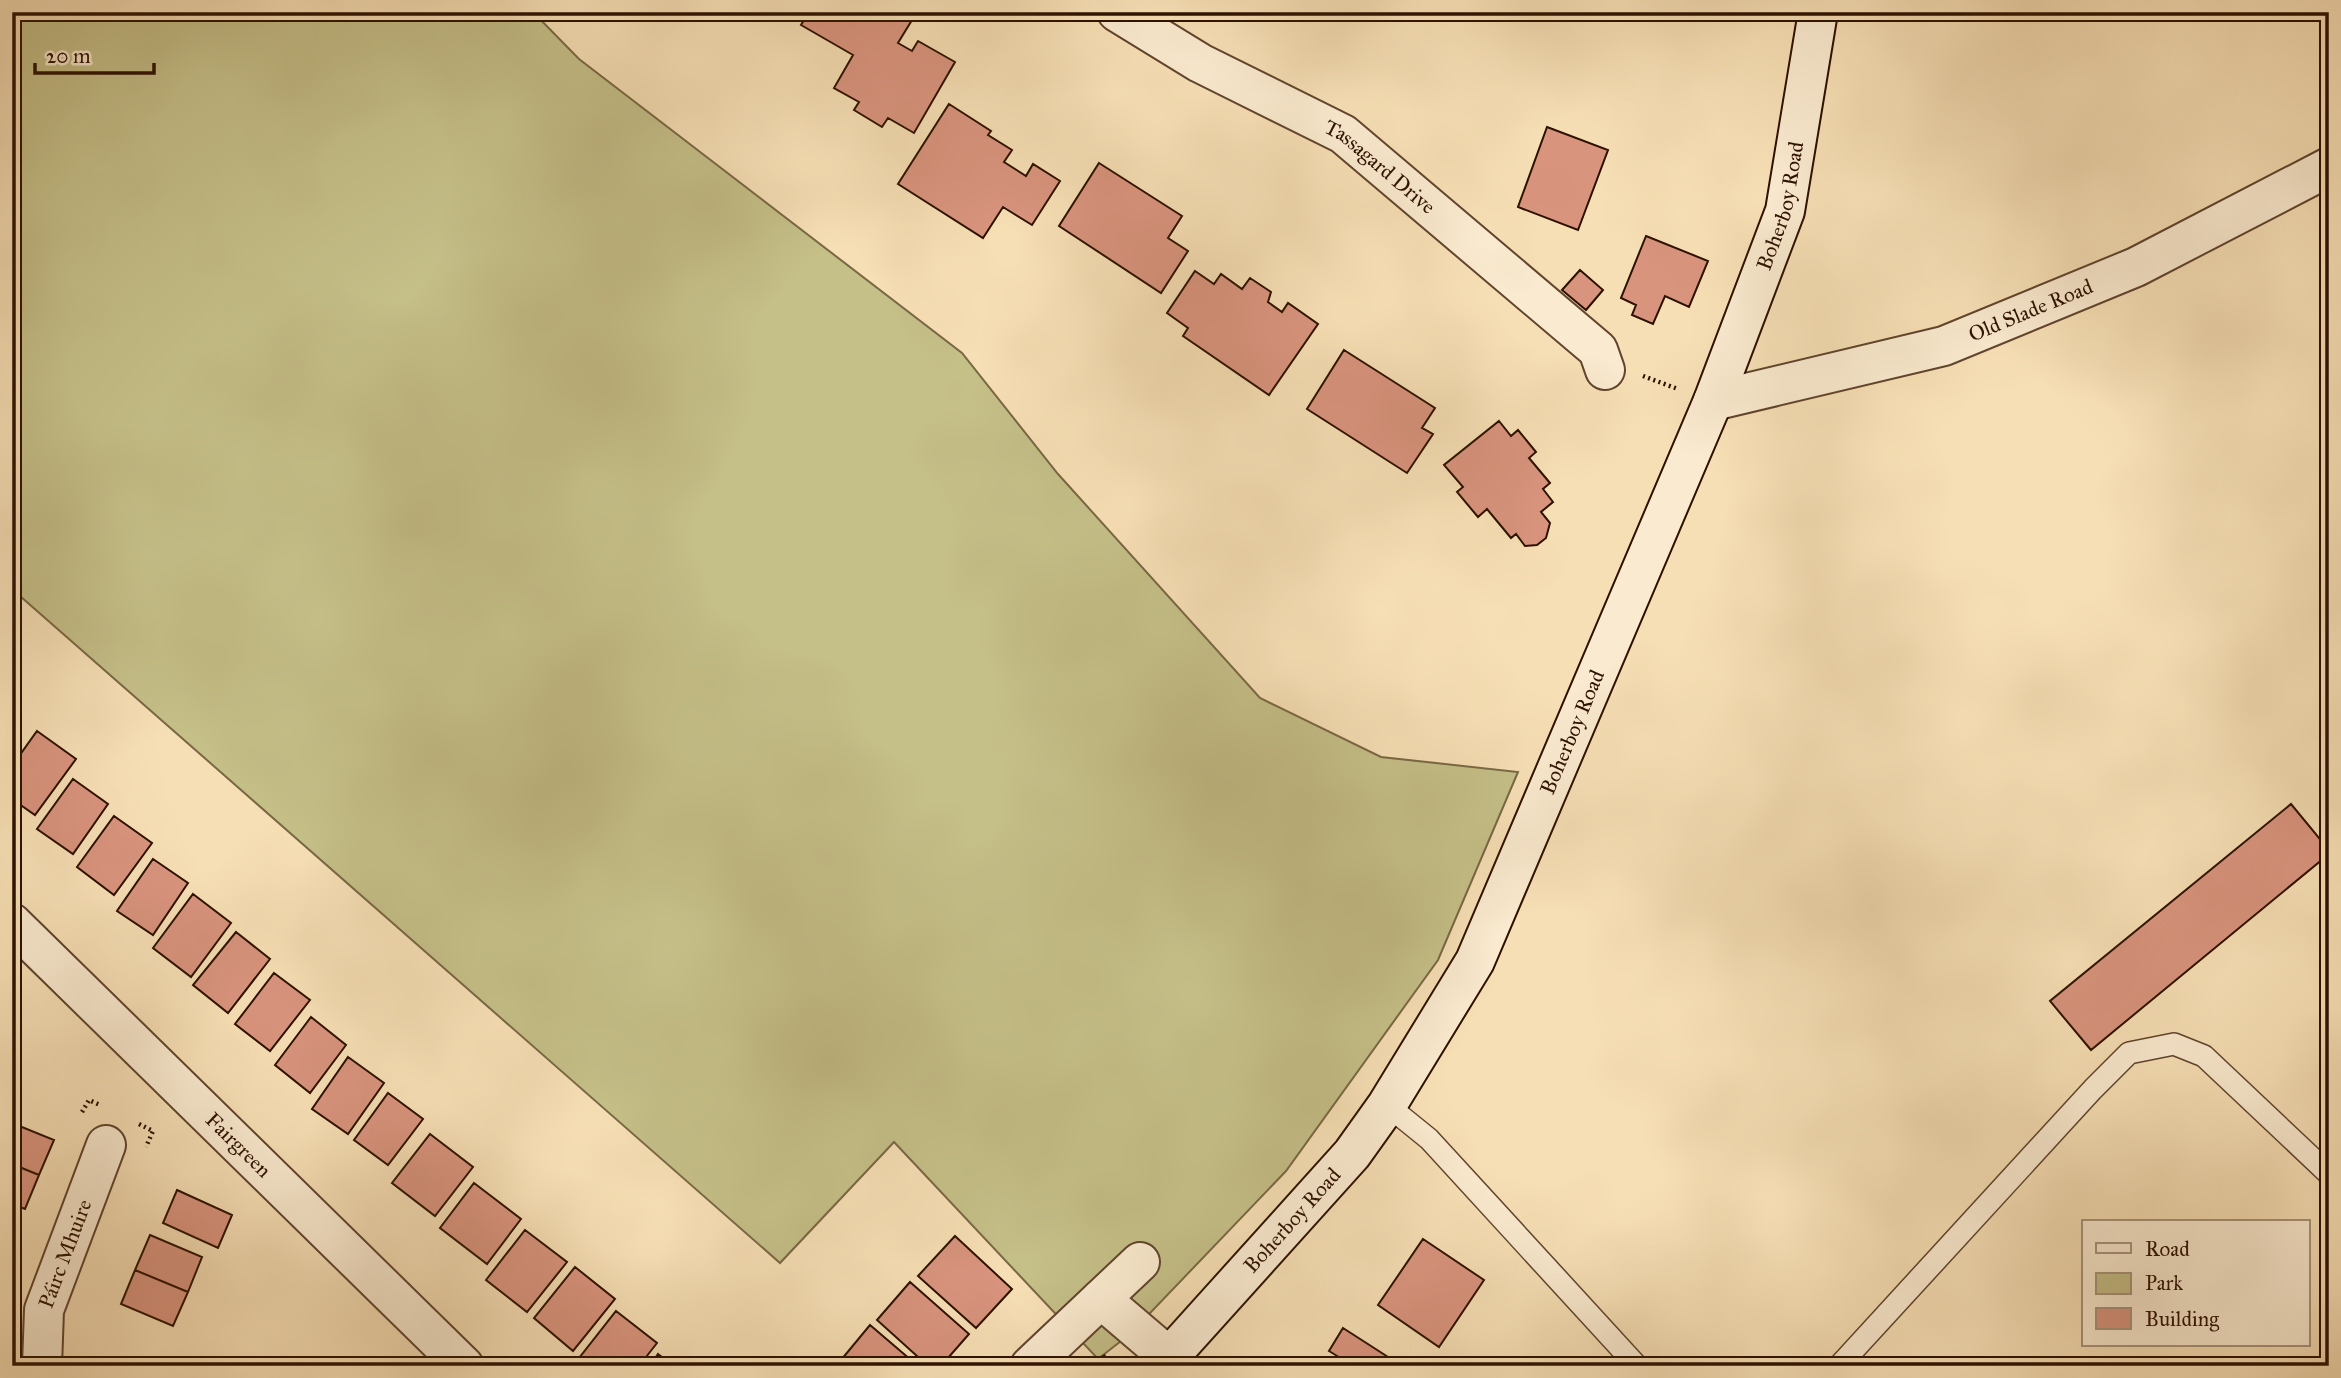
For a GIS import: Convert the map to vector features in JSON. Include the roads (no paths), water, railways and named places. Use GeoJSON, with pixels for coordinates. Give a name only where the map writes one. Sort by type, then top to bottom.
{"type":"FeatureCollection","features":[{"type":"Feature","properties":{"kind":"street","name":"Tassagard Drive"},"geometry":{"type":"LineString","coordinates":[[1117,12],[1200,63],[1343,134],[1598,350],[1605,370]]}},
{"type":"Feature","properties":{"kind":"street","name":"Boherboy Road"},"geometry":{"type":"LineString","coordinates":[[1165,1361],[1352,1154],[1387,1105],[1475,961],[1713,401],[1785,211],[1818,12]]}},
{"type":"Feature","properties":{"kind":"street","name":"Old Slade Road"},"geometry":{"type":"LineString","coordinates":[[1713,401],[1944,346],[2136,267],[2329,167]]}},
{"type":"Feature","properties":{"kind":"street","name":"Fairgreen"},"geometry":{"type":"LineString","coordinates":[[12,923],[464,1366]]}},
{"type":"Feature","properties":{"kind":"street","name":"Páirc Mhuire"},"geometry":{"type":"LineString","coordinates":[[43,1366],[44,1310],[106,1145]]}},
{"type":"Feature","properties":{"kind":"street"},"geometry":{"type":"LineString","coordinates":[[1030,1366],[1140,1262]]}},
{"type":"Feature","properties":{"kind":"street"},"geometry":{"type":"LineString","coordinates":[[1101,1299],[1165,1361]]}},
{"type":"Feature","properties":{"kind":"lane"},"geometry":{"type":"LineString","coordinates":[[1839,1366],[2092,1089],[2129,1053],[2174,1044],[2204,1056],[2329,1174]]}},
{"type":"Feature","properties":{"kind":"lane"},"geometry":{"type":"LineString","coordinates":[[1387,1105],[1429,1139],[1637,1366]]}}]}
